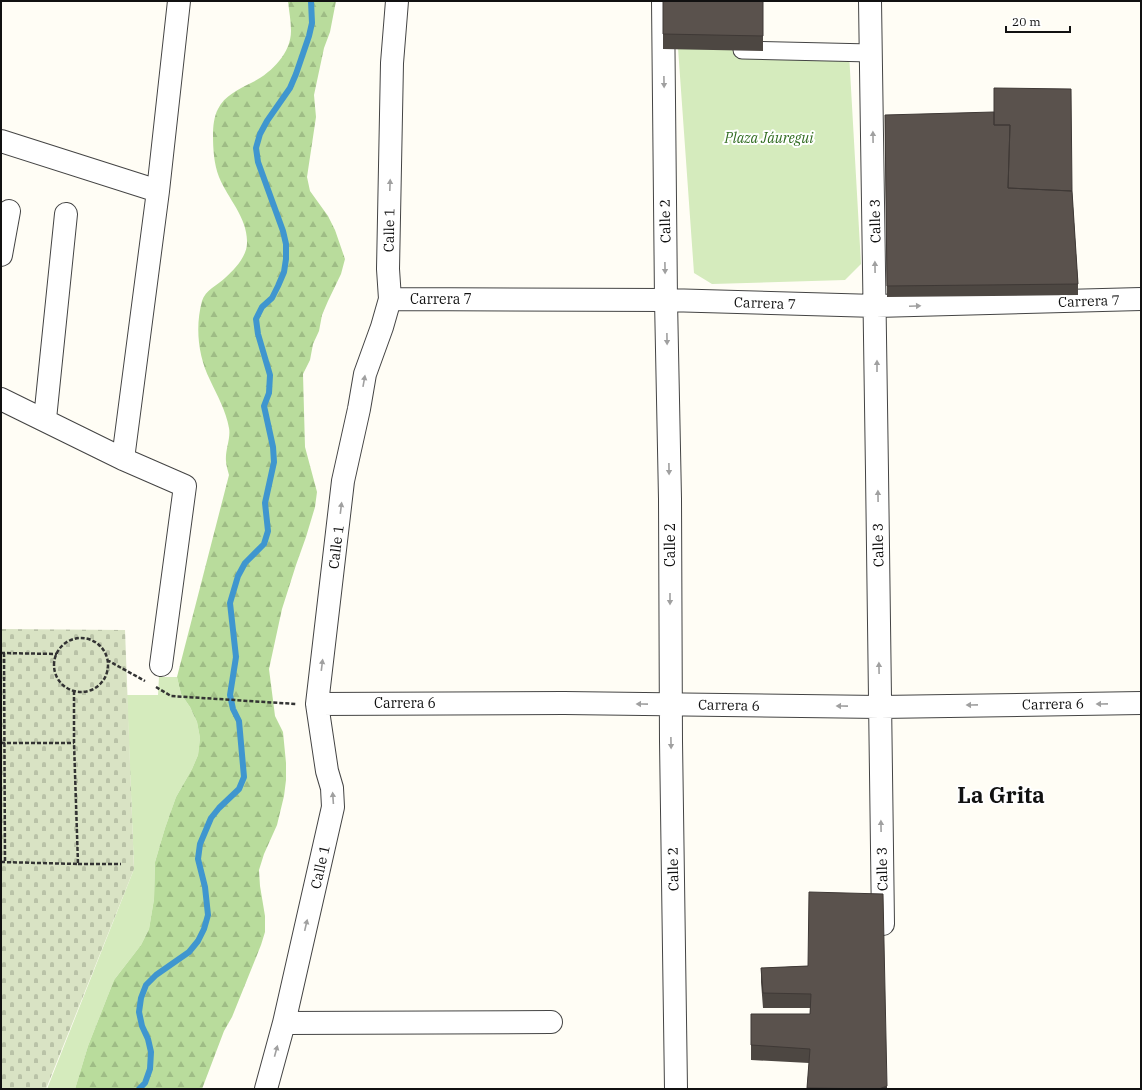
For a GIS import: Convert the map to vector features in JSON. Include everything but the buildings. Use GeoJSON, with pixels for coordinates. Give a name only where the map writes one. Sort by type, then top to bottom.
{"type":"FeatureCollection","features":[{"type":"Feature","properties":{"kind":"street"},"geometry":{"type":"LineString","coordinates":[[123,459],[158,191],[179,1]]}},
{"type":"Feature","properties":{"kind":"street","name":"Calle 1"},"geometry":{"type":"LineString","coordinates":[[266,1089],[284,1023],[334,807],[332,788],[309,704],[343,481],[365,374],[382,327],[390,299],[388,269],[392,63],[397,1]]}},
{"type":"Feature","properties":{"kind":"street","name":"Calle 2"},"geometry":{"type":"LineString","coordinates":[[663,1],[671,49],[666,300],[670,507],[670,704],[676,1089]]}},
{"type":"Feature","properties":{"kind":"street","name":"Calle 3"},"geometry":{"type":"LineString","coordinates":[[870,1],[876,306],[884,940]]}},
{"type":"Feature","properties":{"kind":"street"},"geometry":{"type":"LineString","coordinates":[[725,50],[871,53]]}},
{"type":"Feature","properties":{"kind":"street"},"geometry":{"type":"LineString","coordinates":[[1,141],[158,191]]}},
{"type":"Feature","properties":{"kind":"street"},"geometry":{"type":"LineString","coordinates":[[1,255],[9,211]]}},
{"type":"Feature","properties":{"kind":"street"},"geometry":{"type":"LineString","coordinates":[[45,420],[66,214]]}},
{"type":"Feature","properties":{"kind":"street","name":"Carrera 7"},"geometry":{"type":"LineString","coordinates":[[390,299],[666,300],[876,306],[1141,299]]}},
{"type":"Feature","properties":{"kind":"street"},"geometry":{"type":"LineString","coordinates":[[1,399],[123,459],[185,486],[161,665]]}},
{"type":"Feature","properties":{"kind":"street","name":"Carrera 6"},"geometry":{"type":"LineString","coordinates":[[309,704],[564,703],[880,706],[1141,703]]}},
{"type":"Feature","properties":{"kind":"street"},"geometry":{"type":"LineString","coordinates":[[284,1023],[551,1022]]}},
{"type":"Feature","properties":{"kind":"path"},"geometry":{"type":"LineString","coordinates":[[84,638],[96,643],[106,654],[107,660],[106,673],[100,684],[87,691],[74,691],[63,685],[57,677],[54,666],[57,654],[62,646],[75,639],[84,638]]}},
{"type":"Feature","properties":{"kind":"path"},"geometry":{"type":"LineString","coordinates":[[57,654],[2,653],[3,862],[121,864]]}},
{"type":"Feature","properties":{"kind":"path"},"geometry":{"type":"LineString","coordinates":[[107,660],[146,681]]}},
{"type":"Feature","properties":{"kind":"path"},"geometry":{"type":"LineString","coordinates":[[152,685],[171,696],[309,704]]}},
{"type":"Feature","properties":{"kind":"path"},"geometry":{"type":"LineString","coordinates":[[74,691],[74,743],[78,864]]}},
{"type":"Feature","properties":{"kind":"path"},"geometry":{"type":"LineString","coordinates":[[2,743],[74,743]]}},
{"type":"Feature","properties":{"kind":"green space"},"geometry":{"type":"Polygon","coordinates":[[[288,1],[336,1],[330,32],[324,48],[314,95],[316,117],[307,177],[310,191],[328,216],[335,230],[345,259],[341,274],[322,315],[319,331],[313,344],[310,360],[303,374],[305,447],[317,492],[315,507],[282,609],[269,669],[275,716],[283,732],[286,780],[277,825],[264,854],[259,870],[265,916],[265,932],[202,1089],[75,1089],[88,1046],[114,980],[141,945],[149,929],[154,899],[155,862],[176,797],[198,755],[200,738],[197,722],[190,707],[181,694],[177,677],[229,475],[226,457],[229,432],[224,409],[206,371],[200,351],[198,331],[200,311],[204,297],[236,266],[245,253],[247,243],[241,217],[217,172],[214,151],[214,125],[217,112],[224,100],[237,90],[258,79],[272,69],[283,55],[290,39],[291,31],[288,1]]]}},
{"type":"Feature","properties":{"kind":"green space","name":"Plaza Jáuregui"},"geometry":{"type":"Polygon","coordinates":[[[678,48],[849,53],[861,264],[845,280],[712,284],[694,273],[678,48]]]}},
{"type":"Feature","properties":{"kind":"green space"},"geometry":{"type":"Polygon","coordinates":[[[1,629],[125,630],[134,869],[46,1089],[1,1089],[1,629]]]}},
{"type":"Feature","properties":{"kind":"green space"},"geometry":{"type":"Polygon","coordinates":[[[159,677],[177,677],[181,694],[190,707],[197,722],[200,738],[198,755],[176,797],[155,862],[154,899],[149,929],[141,945],[114,980],[88,1046],[75,1089],[47,1089],[134,869],[127,695],[158,695],[159,677]]]}},
{"type":"Feature","properties":{"kind":"waterway"},"geometry":{"type":"LineString","coordinates":[[139,1089],[145,1083],[150,1069],[151,1052],[139,1012],[141,998],[146,985],[156,975],[189,952],[198,941],[204,929],[208,915],[205,887],[198,859],[200,844],[211,818],[239,789],[244,777],[239,721],[233,709],[230,695],[236,657],[230,603],[238,576],[245,563],[264,544],[268,531],[265,503],[274,462],[273,447],[264,406],[269,393],[270,375],[258,334],[256,319],[262,307],[272,298],[284,272],[286,259],[286,244],[283,231],[258,162],[256,148],[260,134],[267,121],[290,88],[296,74],[312,23],[311,1]]}},
{"type":"Feature","properties":{"kind":"district","name":"La Grita"},"geometry":{"type":"Point","coordinates":[1001,794]}}]}
